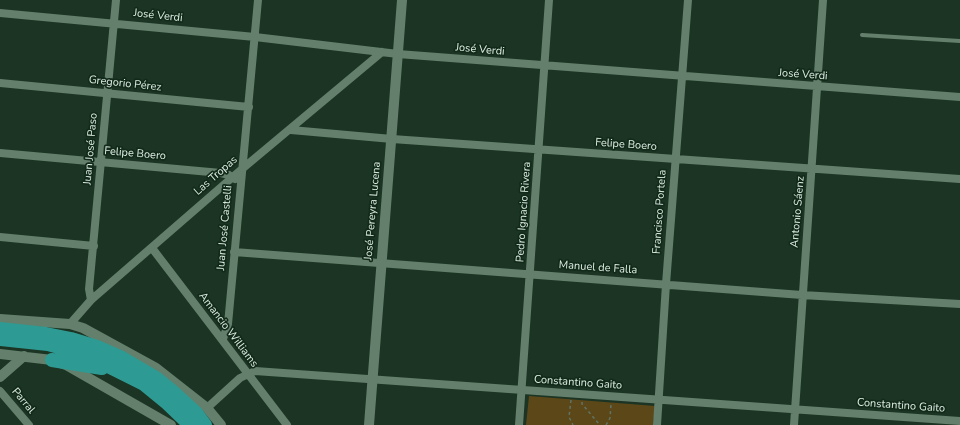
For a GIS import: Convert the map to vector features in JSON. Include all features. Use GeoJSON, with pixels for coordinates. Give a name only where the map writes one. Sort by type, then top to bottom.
{"type":"FeatureCollection","features":[{"type":"Feature","properties":{"kind":"highway"},"geometry":{"type":"LineString","coordinates":[[0,329],[46,334],[71,339],[97,347],[122,358],[156,378],[196,413],[205,425]]}},
{"type":"Feature","properties":{"kind":"highway"},"geometry":{"type":"LineString","coordinates":[[0,339],[66,348],[84,354],[144,384],[166,402],[190,425]]}},
{"type":"Feature","properties":{"kind":"highway"},"geometry":{"type":"LineString","coordinates":[[52,360],[122,372]]}},
{"type":"Feature","properties":{"kind":"street","name":"Juan José Paso"},"geometry":{"type":"LineString","coordinates":[[91,300],[89,289],[116,0]]}},
{"type":"Feature","properties":{"kind":"street","name":"Juan José Castelli"},"geometry":{"type":"LineString","coordinates":[[223,339],[228,324],[258,0]]}},
{"type":"Feature","properties":{"kind":"street","name":"José Pereyra Lucena"},"geometry":{"type":"LineString","coordinates":[[369,425],[402,0]]}},
{"type":"Feature","properties":{"kind":"street","name":"Pedro Ignacio Rivera"},"geometry":{"type":"LineString","coordinates":[[519,425],[549,0]]}},
{"type":"Feature","properties":{"kind":"street","name":"Francisco Portela"},"geometry":{"type":"LineString","coordinates":[[657,425],[675,160],[688,0]]}},
{"type":"Feature","properties":{"kind":"street","name":"Antonio Sáenz"},"geometry":{"type":"LineString","coordinates":[[794,425],[824,0]]}},
{"type":"Feature","properties":{"kind":"street","name":"José Verdi"},"geometry":{"type":"LineString","coordinates":[[0,13],[255,37],[398,54],[960,97]]}},
{"type":"Feature","properties":{"kind":"street","name":"Las Tropas"},"geometry":{"type":"LineString","coordinates":[[70,324],[91,300],[232,178],[382,52]]}},
{"type":"Feature","properties":{"kind":"street","name":"Gregorio Pérez"},"geometry":{"type":"LineString","coordinates":[[0,83],[107,92],[248,107]]}},
{"type":"Feature","properties":{"kind":"street","name":"Felipe Boero"},"geometry":{"type":"LineString","coordinates":[[291,130],[675,160],[960,179]]}},
{"type":"Feature","properties":{"kind":"street","name":"Felipe Boero"},"geometry":{"type":"LineString","coordinates":[[0,153],[221,173],[240,184]]}},
{"type":"Feature","properties":{"kind":"street"},"geometry":{"type":"LineString","coordinates":[[0,237],[94,246]]}},
{"type":"Feature","properties":{"kind":"street","name":"Amancio Williams"},"geometry":{"type":"LineString","coordinates":[[152,248],[223,339],[247,374],[287,425]]}},
{"type":"Feature","properties":{"kind":"street","name":"Manuel de Falla"},"geometry":{"type":"LineString","coordinates":[[234,252],[802,295],[960,304]]}},
{"type":"Feature","properties":{"kind":"street"},"geometry":{"type":"LineString","coordinates":[[0,319],[70,324],[83,328],[156,368],[207,408],[221,425]]}},
{"type":"Feature","properties":{"kind":"street"},"geometry":{"type":"LineString","coordinates":[[0,354],[52,360],[66,365],[170,425]]}},
{"type":"Feature","properties":{"kind":"street"},"geometry":{"type":"LineString","coordinates":[[0,378],[24,356]]}},
{"type":"Feature","properties":{"kind":"street","name":"Constantino Gaito"},"geometry":{"type":"LineString","coordinates":[[247,374],[255,371],[960,421]]}},
{"type":"Feature","properties":{"kind":"street"},"geometry":{"type":"LineString","coordinates":[[207,408],[247,374]]}},
{"type":"Feature","properties":{"kind":"street","name":"Parral"},"geometry":{"type":"LineString","coordinates":[[0,391],[29,425]]}},
{"type":"Feature","properties":{"kind":"lane"},"geometry":{"type":"LineString","coordinates":[[862,35],[960,41]]}},
{"type":"Feature","properties":{"kind":"path"},"geometry":{"type":"LineString","coordinates":[[571,394],[569,416],[574,425]]}},
{"type":"Feature","properties":{"kind":"path"},"geometry":{"type":"LineString","coordinates":[[583,394],[582,404],[600,425]]}},
{"type":"Feature","properties":{"kind":"path"},"geometry":{"type":"LineString","coordinates":[[606,425],[610,418],[612,397]]}},
{"type":"Feature","properties":{"kind":"shaded area"},"geometry":{"type":"Polygon","coordinates":[[[529,396],[655,406],[653,425],[526,425],[529,396]]]}}]}
